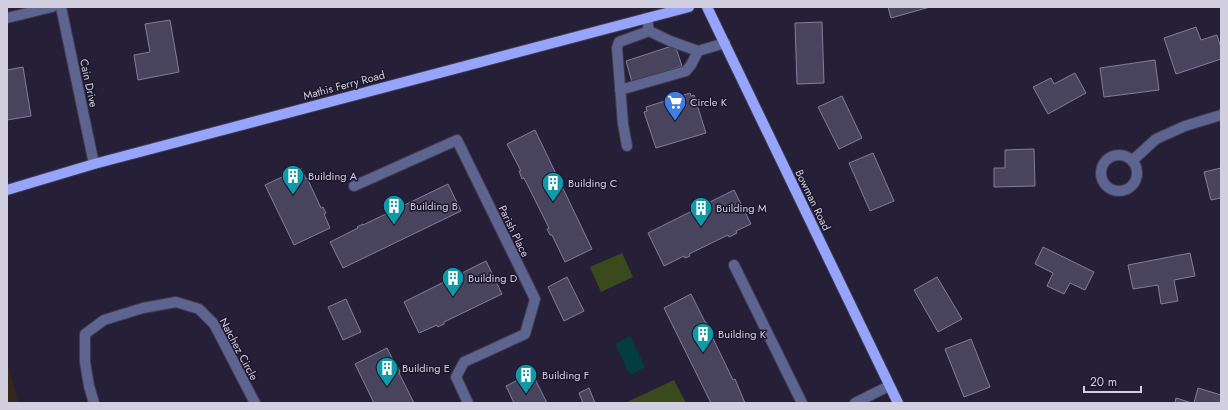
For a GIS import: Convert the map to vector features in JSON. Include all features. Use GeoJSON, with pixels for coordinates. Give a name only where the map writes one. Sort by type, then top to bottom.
{"type":"FeatureCollection","features":[{"type":"Feature","properties":{"kind":"main road","name":"Mathis Ferry Road"},"geometry":{"type":"LineString","coordinates":[[7,190],[94,164],[689,7]]}},
{"type":"Feature","properties":{"kind":"main road","name":"Bowman Road"},"geometry":{"type":"LineString","coordinates":[[707,7],[898,403]]}},
{"type":"Feature","properties":{"kind":"street"},"geometry":{"type":"LineString","coordinates":[[7,18],[52,7]]}},
{"type":"Feature","properties":{"kind":"street","name":"Cain Drive"},"geometry":{"type":"LineString","coordinates":[[61,7],[94,164]]}},
{"type":"Feature","properties":{"kind":"street"},"geometry":{"type":"LineString","coordinates":[[647,18],[648,31]]}},
{"type":"Feature","properties":{"kind":"street"},"geometry":{"type":"LineString","coordinates":[[627,146],[623,124],[620,90],[617,48],[619,42],[648,31],[698,51],[725,43]]}},
{"type":"Feature","properties":{"kind":"street"},"geometry":{"type":"LineString","coordinates":[[620,90],[686,71],[698,51]]}},
{"type":"Feature","properties":{"kind":"street"},"geometry":{"type":"LineString","coordinates":[[1132,160],[1156,139],[1185,126],[1221,116]]}},
{"type":"Feature","properties":{"kind":"street","name":"Parish Place"},"geometry":{"type":"LineString","coordinates":[[354,186],[456,140],[535,299],[524,334],[464,362],[456,377],[468,403]]}},
{"type":"Feature","properties":{"kind":"street"},"geometry":{"type":"LineString","coordinates":[[734,265],[802,403]]}},
{"type":"Feature","properties":{"kind":"street","name":"Natchez Circle"},"geometry":{"type":"LineString","coordinates":[[94,403],[84,362],[85,334],[104,320],[144,308],[176,302],[199,309],[214,324],[254,403]]}},
{"type":"Feature","properties":{"kind":"street"},"geometry":{"type":"LineString","coordinates":[[856,403],[889,386]]}},
{"type":"Feature","properties":{"kind":"shaded area"},"geometry":{"type":"Polygon","coordinates":[[[630,336],[645,367],[630,375],[615,344],[630,336]]]}},
{"type":"Feature","properties":{"kind":"shaded area"},"geometry":{"type":"Polygon","coordinates":[[[7,360],[18,403],[7,403],[7,360]]]}},
{"type":"Feature","properties":{"kind":"green space"},"geometry":{"type":"Polygon","coordinates":[[[622,253],[633,277],[601,292],[590,267],[622,253]]]}},
{"type":"Feature","properties":{"kind":"green space"},"geometry":{"type":"Polygon","coordinates":[[[674,380],[686,403],[625,403],[674,380]]]}},
{"type":"Feature","properties":{"kind":"building"},"geometry":{"type":"Polygon","coordinates":[[[888,7],[930,7],[891,18],[888,7]]]}},
{"type":"Feature","properties":{"kind":"building"},"geometry":{"type":"Polygon","coordinates":[[[170,20],[179,72],[138,80],[134,55],[150,52],[145,24],[170,20]]]}},
{"type":"Feature","properties":{"kind":"building"},"geometry":{"type":"Polygon","coordinates":[[[822,22],[824,83],[797,84],[795,23],[822,22]]]}},
{"type":"Feature","properties":{"kind":"building"},"geometry":{"type":"Polygon","coordinates":[[[1196,27],[1201,40],[1217,35],[1221,48],[1221,59],[1176,74],[1164,38],[1196,27]]]}},
{"type":"Feature","properties":{"kind":"building"},"geometry":{"type":"Polygon","coordinates":[[[675,45],[682,66],[632,82],[626,61],[675,45]]]}},
{"type":"Feature","properties":{"kind":"building"},"geometry":{"type":"Polygon","coordinates":[[[1155,60],[1159,90],[1104,97],[1100,68],[1155,60]]]}},
{"type":"Feature","properties":{"kind":"building"},"geometry":{"type":"Polygon","coordinates":[[[23,67],[31,116],[7,120],[7,70],[23,67]]]}},
{"type":"Feature","properties":{"kind":"building"},"geometry":{"type":"Polygon","coordinates":[[[1075,73],[1086,93],[1048,114],[1033,87],[1051,78],[1054,84],[1075,73]]]}},
{"type":"Feature","properties":{"kind":"building","name":"Circle K"},"geometry":{"type":"Polygon","coordinates":[[[690,93],[691,96],[694,95],[706,133],[656,148],[644,112],[647,111],[646,107],[690,93]]]}},
{"type":"Feature","properties":{"kind":"building"},"geometry":{"type":"Polygon","coordinates":[[[842,96],[862,138],[839,149],[818,107],[842,96]]]}},
{"type":"Feature","properties":{"kind":"building","name":"Building C"},"geometry":{"type":"Polygon","coordinates":[[[535,130],[592,249],[565,262],[552,235],[550,235],[547,229],[549,228],[524,178],[522,179],[519,171],[521,171],[507,144],[535,130]]]}},
{"type":"Feature","properties":{"kind":"building"},"geometry":{"type":"Polygon","coordinates":[[[1034,149],[1035,186],[994,187],[994,168],[1005,168],[1005,150],[1034,149]]]}},
{"type":"Feature","properties":{"kind":"building"},"geometry":{"type":"Polygon","coordinates":[[[873,153],[894,201],[870,211],[849,163],[873,153]]]}},
{"type":"Feature","properties":{"kind":"building","name":"Building A"},"geometry":{"type":"Polygon","coordinates":[[[301,168],[321,208],[323,207],[326,213],[324,214],[330,228],[294,245],[265,185],[301,168]]]}},
{"type":"Feature","properties":{"kind":"building"},"geometry":{"type":"Polygon","coordinates":[[[1221,168],[1221,198],[1211,200],[1204,172],[1221,168]]]}},
{"type":"Feature","properties":{"kind":"building","name":"Building B"},"geometry":{"type":"Polygon","coordinates":[[[448,184],[461,211],[343,268],[330,242],[363,224],[448,184]]]}},
{"type":"Feature","properties":{"kind":"building","name":"Building M"},"geometry":{"type":"Polygon","coordinates":[[[734,190],[751,224],[736,231],[737,233],[729,237],[728,235],[689,254],[690,256],[685,258],[684,256],[664,266],[648,233],[734,190]]]}},
{"type":"Feature","properties":{"kind":"building"},"geometry":{"type":"Polygon","coordinates":[[[1043,247],[1094,272],[1085,290],[1070,283],[1064,294],[1047,286],[1053,273],[1035,264],[1043,247]]]}},
{"type":"Feature","properties":{"kind":"building"},"geometry":{"type":"Polygon","coordinates":[[[1190,253],[1195,276],[1174,280],[1178,301],[1161,304],[1158,285],[1133,289],[1128,265],[1190,253]]]}},
{"type":"Feature","properties":{"kind":"building","name":"Building D"},"geometry":{"type":"Polygon","coordinates":[[[486,261],[502,294],[444,322],[444,324],[438,327],[437,325],[419,333],[404,302],[486,261]]]}},
{"type":"Feature","properties":{"kind":"building"},"geometry":{"type":"Polygon","coordinates":[[[567,277],[584,311],[564,321],[548,287],[567,277]]]}},
{"type":"Feature","properties":{"kind":"building"},"geometry":{"type":"Polygon","coordinates":[[[937,277],[962,319],[938,332],[914,290],[937,277]]]}},
{"type":"Feature","properties":{"kind":"building","name":"Building K"},"geometry":{"type":"Polygon","coordinates":[[[691,294],[709,328],[733,380],[735,379],[745,403],[711,403],[664,308],[691,294]]]}},
{"type":"Feature","properties":{"kind":"building"},"geometry":{"type":"Polygon","coordinates":[[[346,299],[361,332],[343,340],[328,307],[346,299]]]}},
{"type":"Feature","properties":{"kind":"building"},"geometry":{"type":"Polygon","coordinates":[[[971,339],[990,387],[964,397],[945,349],[971,339]]]}},
{"type":"Feature","properties":{"kind":"building","name":"Building E"},"geometry":{"type":"Polygon","coordinates":[[[387,348],[396,366],[397,365],[400,372],[399,373],[414,403],[374,403],[355,364],[387,348]]]}},
{"type":"Feature","properties":{"kind":"building","name":"Building F"},"geometry":{"type":"Polygon","coordinates":[[[532,373],[547,403],[514,403],[506,386],[532,373]]]}},
{"type":"Feature","properties":{"kind":"building"},"geometry":{"type":"Polygon","coordinates":[[[589,388],[595,403],[583,403],[579,393],[589,388]]]}},
{"type":"Feature","properties":{"kind":"building"},"geometry":{"type":"Polygon","coordinates":[[[1198,388],[1221,395],[1221,403],[1194,403],[1198,388]]]}},
{"type":"Feature","properties":{"kind":"building"},"geometry":{"type":"Polygon","coordinates":[[[1176,398],[1192,403],[1175,403],[1176,398]]]}},
{"type":"Feature","properties":{"kind":"place","name":"Circle K"},"geometry":{"type":"Point","coordinates":[675,122]}},
{"type":"Feature","properties":{"kind":"place","name":"Building A"},"geometry":{"type":"Point","coordinates":[293,196]}},
{"type":"Feature","properties":{"kind":"place","name":"Building C"},"geometry":{"type":"Point","coordinates":[553,202]}},
{"type":"Feature","properties":{"kind":"place","name":"Building B"},"geometry":{"type":"Point","coordinates":[394,226]}},
{"type":"Feature","properties":{"kind":"place","name":"Building M"},"geometry":{"type":"Point","coordinates":[701,228]}},
{"type":"Feature","properties":{"kind":"place","name":"Building D"},"geometry":{"type":"Point","coordinates":[453,298]}},
{"type":"Feature","properties":{"kind":"place","name":"Building K"},"geometry":{"type":"Point","coordinates":[703,354]}},
{"type":"Feature","properties":{"kind":"place","name":"Building E"},"geometry":{"type":"Point","coordinates":[387,388]}},
{"type":"Feature","properties":{"kind":"place","name":"Building F"},"geometry":{"type":"Point","coordinates":[526,394]}}]}
